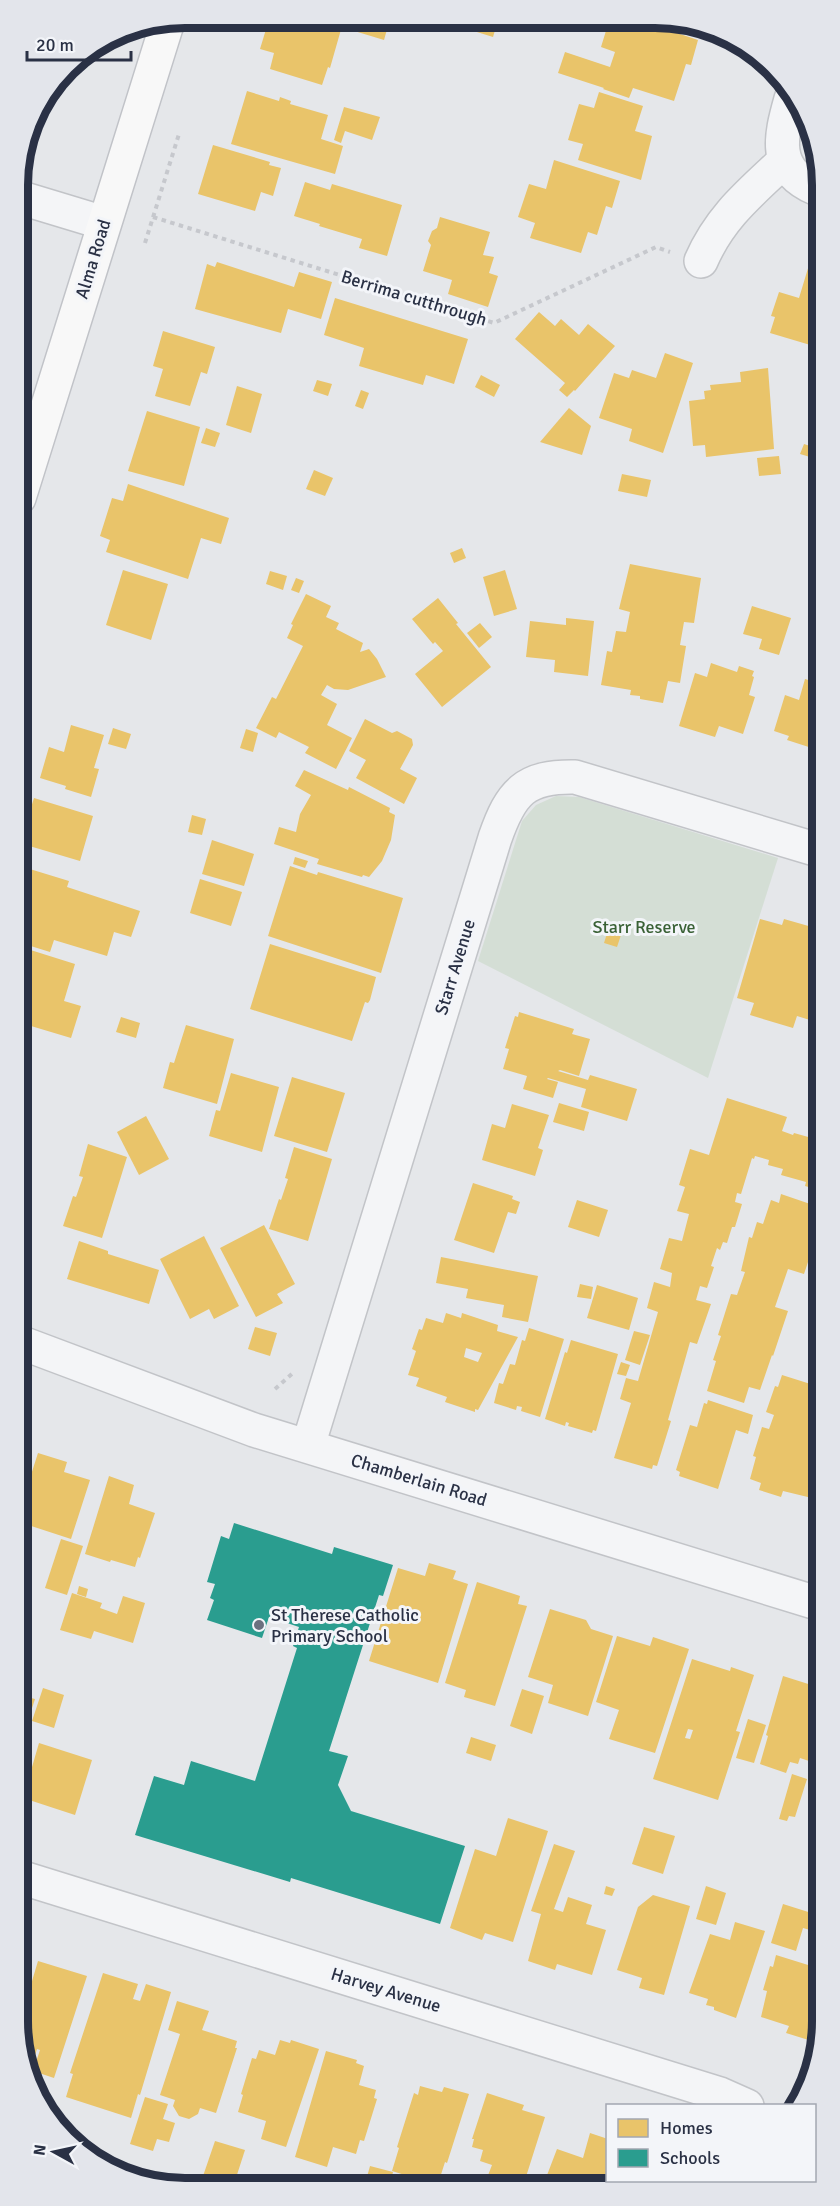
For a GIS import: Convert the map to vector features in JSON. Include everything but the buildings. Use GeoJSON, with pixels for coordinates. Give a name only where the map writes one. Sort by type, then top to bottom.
{"type":"FeatureCollection","features":[{"type":"Feature","properties":{"kind":"main road","name":"Alma Road"},"geometry":{"type":"LineString","coordinates":[[29,466],[165,30]]}},
{"type":"Feature","properties":{"kind":"street"},"geometry":{"type":"LineString","coordinates":[[790,106],[782,144],[784,161],[793,174],[812,187]]}},
{"type":"Feature","properties":{"kind":"street"},"geometry":{"type":"LineString","coordinates":[[701,261],[716,229],[740,202],[784,161]]}},
{"type":"Feature","properties":{"kind":"street"},"geometry":{"type":"LineString","coordinates":[[29,200],[104,223]]}},
{"type":"Feature","properties":{"kind":"street","name":"Starr Avenue"},"geometry":{"type":"LineString","coordinates":[[308,1446],[492,849],[503,815],[515,796],[532,783],[552,777],[575,777],[812,848]]}},
{"type":"Feature","properties":{"kind":"street","name":"Chamberlain Road"},"geometry":{"type":"LineString","coordinates":[[28,1345],[254,1430],[811,1601]]}},
{"type":"Feature","properties":{"kind":"street","name":"Harvey Avenue"},"geometry":{"type":"LineString","coordinates":[[28,1880],[708,2090],[742,2104]]}},
{"type":"Feature","properties":{"kind":"path"},"geometry":{"type":"LineString","coordinates":[[145,243],[179,134]]}},
{"type":"Feature","properties":{"kind":"path","name":"Berrima cutthrough"},"geometry":{"type":"LineString","coordinates":[[153,217],[495,323],[656,247],[701,261]]}},
{"type":"Feature","properties":{"kind":"green space","name":"Starr Reserve"},"geometry":{"type":"Polygon","coordinates":[[[556,796],[579,797],[778,858],[708,1078],[478,961],[522,821],[536,805],[556,796]]]}},
{"type":"Feature","properties":{"kind":"place","name":"St Therese Catholic Primary School"},"geometry":{"type":"Point","coordinates":[259,1625]}}]}
